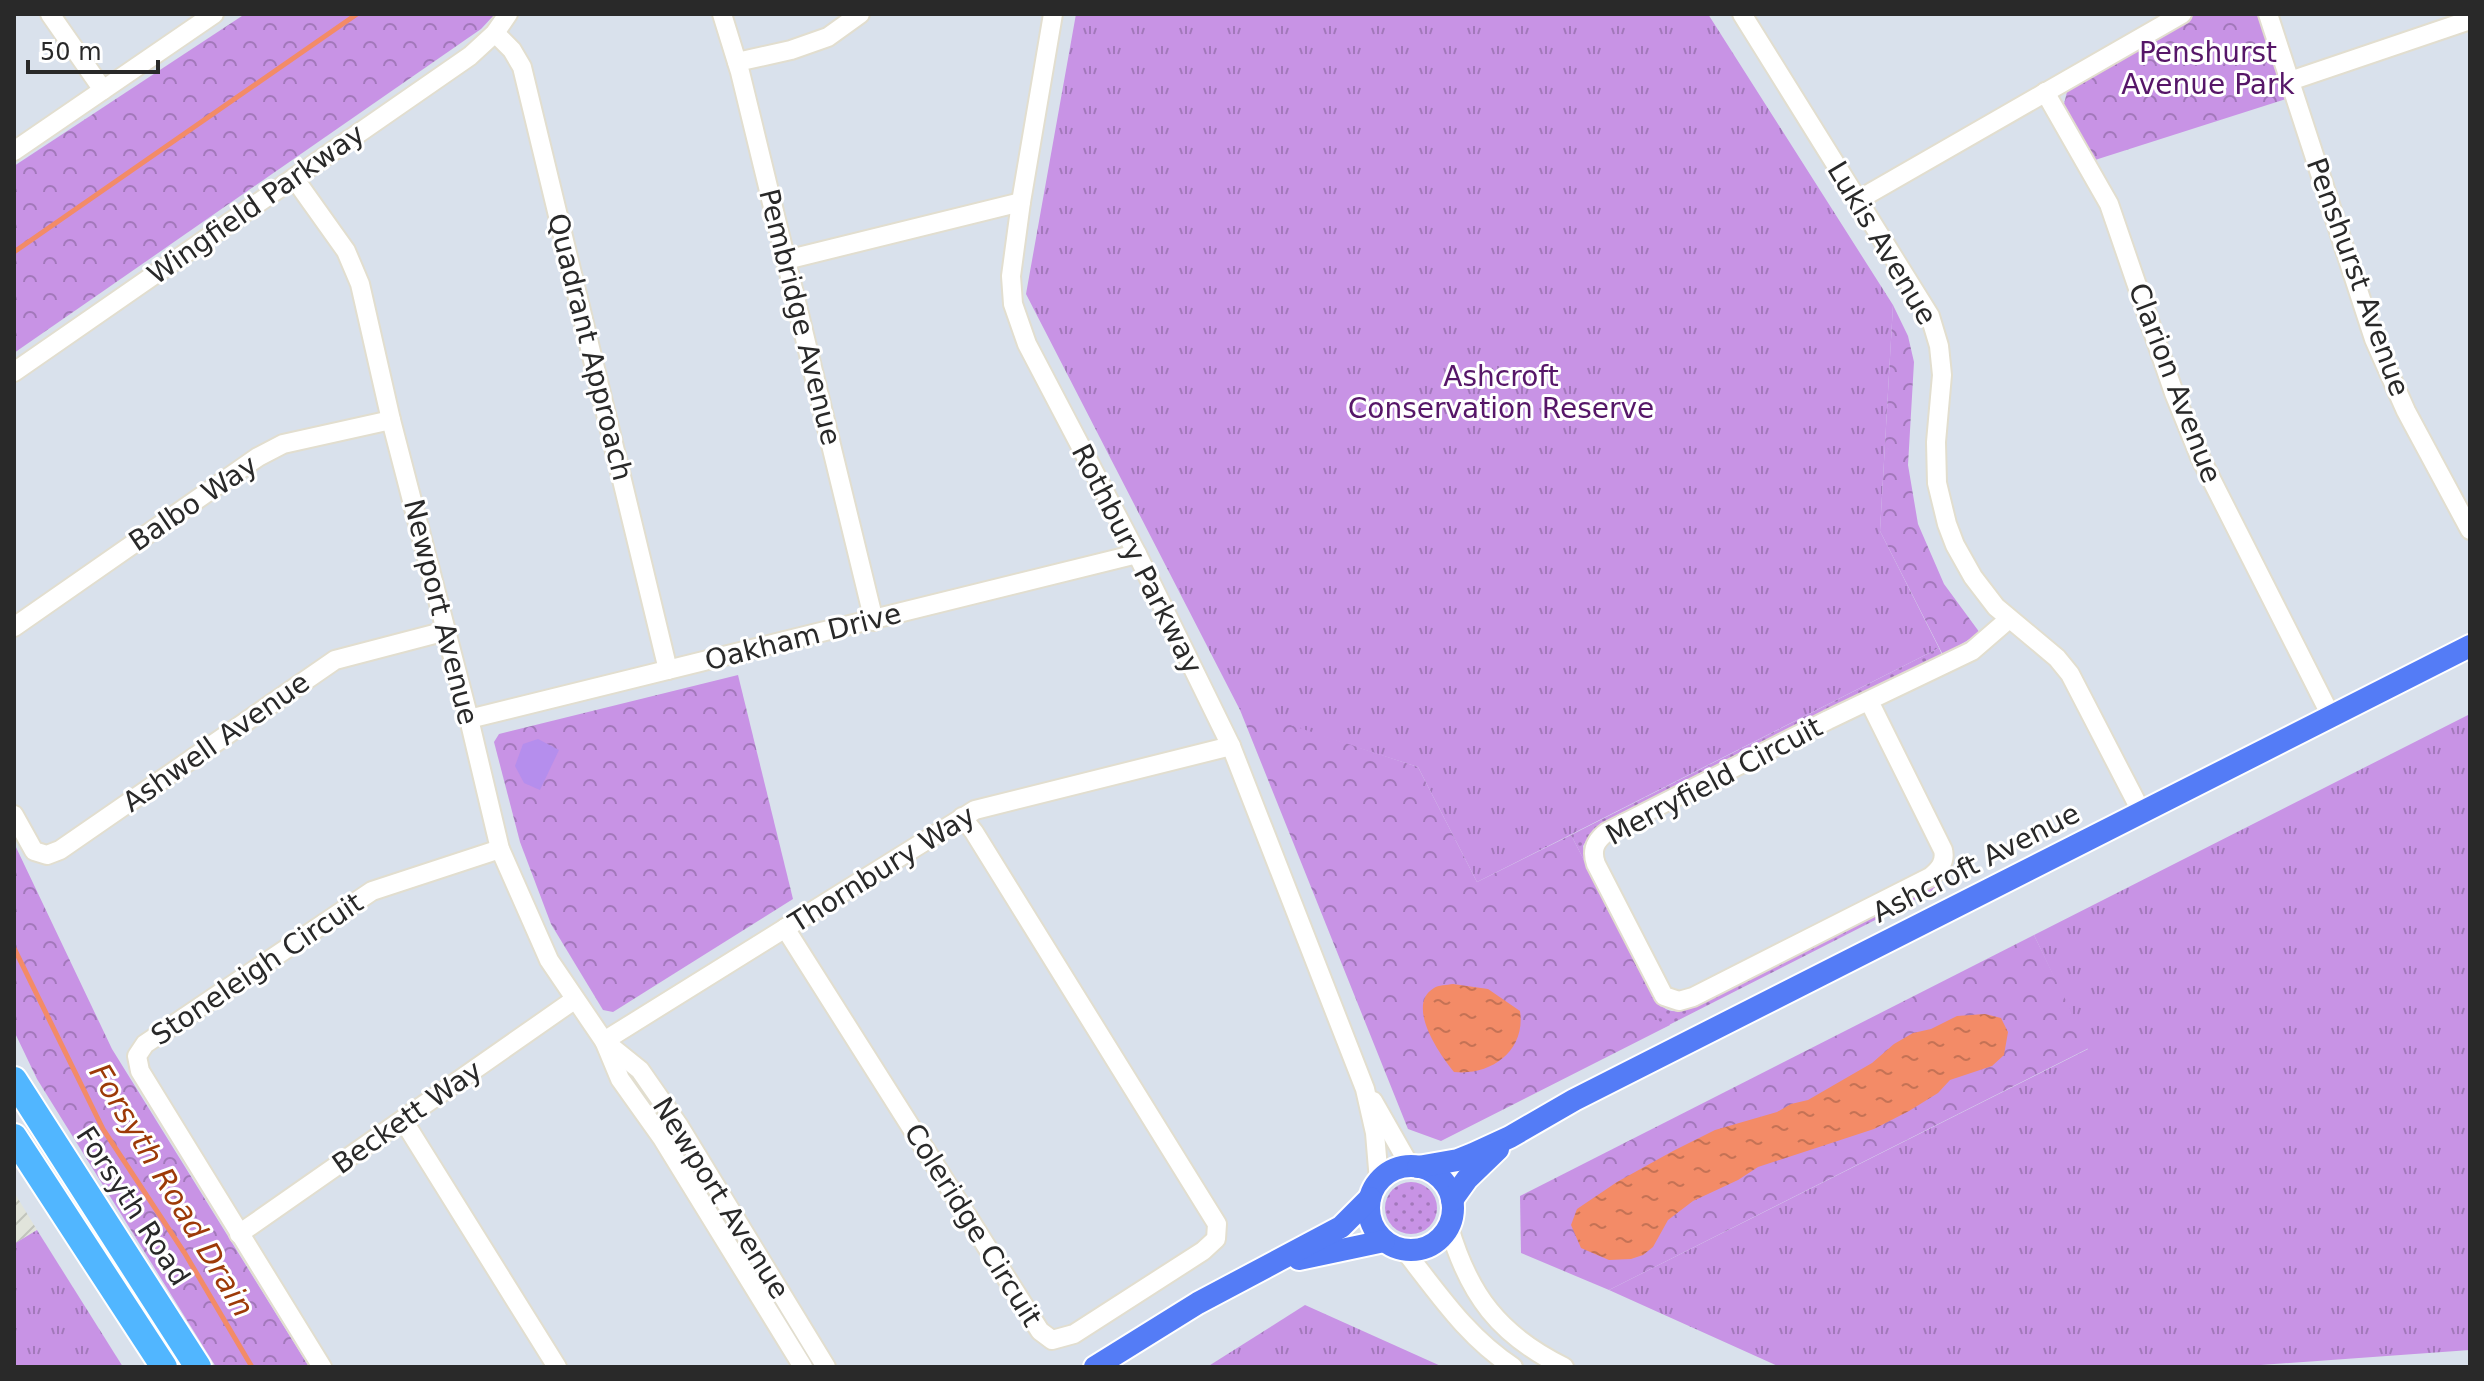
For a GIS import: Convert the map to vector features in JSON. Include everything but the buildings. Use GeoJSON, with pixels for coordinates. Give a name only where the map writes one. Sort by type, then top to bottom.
{"type":"FeatureCollection","features":[{"type":"Feature","properties":{"kind":"highway","name":"Forsyth Road"},"geometry":{"type":"LineString","coordinates":[[14,1080],[198,1367]]}},
{"type":"Feature","properties":{"kind":"highway"},"geometry":{"type":"LineString","coordinates":[[14,1137],[164,1367]]}},
{"type":"Feature","properties":{"kind":"main road","name":"Ashcroft Avenue"},"geometry":{"type":"LineString","coordinates":[[1414,1166],[1458,1160],[1510,1137],[1574,1100],[2470,646]]}},
{"type":"Feature","properties":{"kind":"main road","name":"Ashcroft Avenue"},"geometry":{"type":"LineString","coordinates":[[1452,1200],[1467,1179],[1510,1137]]}},
{"type":"Feature","properties":{"kind":"main road"},"geometry":{"type":"LineString","coordinates":[[1095,1367],[1198,1303],[1341,1227],[1393,1170],[1414,1166],[1440,1178],[1452,1200],[1449,1227],[1430,1245],[1394,1245],[1271,1265]]}},
{"type":"Feature","properties":{"kind":"main road"},"geometry":{"type":"LineString","coordinates":[[1374,1189],[1370,1218],[1394,1245]]}},
{"type":"Feature","properties":{"kind":"main road"},"geometry":{"type":"LineString","coordinates":[[1112,1367],[1148,1335]]}},
{"type":"Feature","properties":{"kind":"street"},"geometry":{"type":"LineString","coordinates":[[50,14],[103,90]]}},
{"type":"Feature","properties":{"kind":"street"},"geometry":{"type":"LineString","coordinates":[[14,151],[214,14]]}},
{"type":"Feature","properties":{"kind":"street","name":"Wingfield Parkway"},"geometry":{"type":"LineString","coordinates":[[14,372],[470,56],[495,33],[508,14]]}},
{"type":"Feature","properties":{"kind":"street","name":"Pembridge Avenue"},"geometry":{"type":"LineString","coordinates":[[722,14],[737,62],[874,621]]}},
{"type":"Feature","properties":{"kind":"street"},"geometry":{"type":"LineString","coordinates":[[737,62],[791,50],[828,37],[860,14]]}},
{"type":"Feature","properties":{"kind":"street","name":"Rothbury Parkway"},"geometry":{"type":"LineString","coordinates":[[1053,14],[1021,202],[1011,276],[1013,304],[1027,344],[1137,554],[1231,746],[1365,1089],[1375,1133],[1374,1189]]}},
{"type":"Feature","properties":{"kind":"street"},"geometry":{"type":"LineString","coordinates":[[1858,200],[2182,14]]}},
{"type":"Feature","properties":{"kind":"street","name":"Penshurst Avenue"},"geometry":{"type":"LineString","coordinates":[[2268,14],[2374,339],[2406,411],[2470,530]]}},
{"type":"Feature","properties":{"kind":"street","name":"Lukis Avenue"},"geometry":{"type":"LineString","coordinates":[[1751,17],[1930,316],[1939,346],[1942,375],[1935,462],[1941,503],[1963,561],[1982,591],[2009,619],[2057,658],[2070,674],[2142,813]]}},
{"type":"Feature","properties":{"kind":"street"},"geometry":{"type":"LineString","coordinates":[[2290,81],[2470,20]]}},
{"type":"Feature","properties":{"kind":"street","name":"Quadrant Approach"},"geometry":{"type":"LineString","coordinates":[[495,33],[512,50],[522,67],[668,670]]}},
{"type":"Feature","properties":{"kind":"street","name":"Clarion Avenue"},"geometry":{"type":"LineString","coordinates":[[2045,92],[2109,204],[2174,393],[2200,457],[2331,716]]}},
{"type":"Feature","properties":{"kind":"street","name":"Newport Avenue"},"geometry":{"type":"LineString","coordinates":[[294,178],[346,251],[360,284],[391,420],[500,849],[549,960],[604,1041],[620,1079],[662,1138],[803,1367]]}},
{"type":"Feature","properties":{"kind":"street"},"geometry":{"type":"LineString","coordinates":[[786,260],[1021,202]]}},
{"type":"Feature","properties":{"kind":"street","name":"Balbo Way"},"geometry":{"type":"LineString","coordinates":[[14,627],[258,457],[283,444],[391,420]]}},
{"type":"Feature","properties":{"kind":"street","name":"Oakham Drive"},"geometry":{"type":"LineString","coordinates":[[469,719],[1137,554]]}},
{"type":"Feature","properties":{"kind":"street","name":"Merryfield Circuit"},"geometry":{"type":"LineString","coordinates":[[1869,701],[1943,850],[1944,859],[1939,869],[1930,877],[1693,997],[1679,1001],[1664,996],[1596,864],[1593,853],[1597,841],[1607,832],[1869,701],[1972,651],[2009,619]]}},
{"type":"Feature","properties":{"kind":"street","name":"Ashwell Avenue"},"geometry":{"type":"LineString","coordinates":[[14,815],[34,851],[47,855],[60,850],[335,660],[446,631]]}},
{"type":"Feature","properties":{"kind":"street","name":"Thornbury Way"},"geometry":{"type":"LineString","coordinates":[[604,1041],[962,817],[988,805],[1231,746]]}},
{"type":"Feature","properties":{"kind":"street","name":"Coleridge Circuit"},"geometry":{"type":"LineString","coordinates":[[785,928],[1040,1331],[1052,1340],[1074,1334],[1203,1251],[1216,1239],[1217,1224],[962,817]]}},
{"type":"Feature","properties":{"kind":"street","name":"Stoneleigh Circuit"},"geometry":{"type":"LineString","coordinates":[[322,1367],[140,1071],[137,1056],[141,1049],[372,891],[500,849]]}},
{"type":"Feature","properties":{"kind":"street","name":"Beckett Way"},"geometry":{"type":"LineString","coordinates":[[239,1234],[574,1000]]}},
{"type":"Feature","properties":{"kind":"street","name":"Newport Avenue"},"geometry":{"type":"LineString","coordinates":[[604,1041],[640,1070],[679,1126],[826,1367]]}},
{"type":"Feature","properties":{"kind":"street","name":"Rothbury Parkway"},"geometry":{"type":"LineString","coordinates":[[1365,1089],[1414,1166]]}},
{"type":"Feature","properties":{"kind":"street"},"geometry":{"type":"LineString","coordinates":[[403,1120],[557,1367]]}},
{"type":"Feature","properties":{"kind":"street"},"geometry":{"type":"LineString","coordinates":[[662,1138],[679,1126]]}},
{"type":"Feature","properties":{"kind":"street"},"geometry":{"type":"LineString","coordinates":[[1449,1227],[1466,1277],[1487,1309],[1528,1345],[1564,1367]]}},
{"type":"Feature","properties":{"kind":"street"},"geometry":{"type":"LineString","coordinates":[[1394,1245],[1479,1342],[1513,1367]]}},
{"type":"Feature","properties":{"kind":"shaded area"},"geometry":{"type":"Polygon","coordinates":[[[538,739],[559,750],[540,790],[524,783],[515,766],[523,744],[538,739]]]}},
{"type":"Feature","properties":{"kind":"shaded area"},"geometry":{"type":"Polygon","coordinates":[[[14,1192],[37,1230],[14,1244],[14,1192]]]}},
{"type":"Feature","properties":{"kind":"green space"},"geometry":{"type":"Polygon","coordinates":[[[245,14],[495,14],[481,29],[14,353],[14,166],[245,14]]]}},
{"type":"Feature","properties":{"kind":"green space","name":"Ashcroft Conservation Reserve"},"geometry":{"type":"Polygon","coordinates":[[[1076,14],[1708,14],[1893,305],[1880,531],[1939,648],[1477,882],[1418,767],[1240,710],[1026,294],[1076,14]]]}},
{"type":"Feature","properties":{"kind":"green space","name":"Penshurst Avenue Park"},"geometry":{"type":"Polygon","coordinates":[[[2196,14],[2258,14],[2286,99],[2095,160],[2064,104],[2068,88],[2196,14]]]}},
{"type":"Feature","properties":{"kind":"green space"},"geometry":{"type":"Polygon","coordinates":[[[1893,305],[1908,336],[1914,362],[1908,465],[1918,524],[1944,584],[1980,633],[1943,655],[1880,531],[1893,305]]]}},
{"type":"Feature","properties":{"kind":"green space"},"geometry":{"type":"Polygon","coordinates":[[[1939,648],[1942,655],[1591,833],[1583,846],[1585,862],[1571,835],[1939,648]]]}},
{"type":"Feature","properties":{"kind":"green space"},"geometry":{"type":"Polygon","coordinates":[[[738,675],[793,899],[613,1012],[603,1010],[551,924],[520,842],[494,742],[499,734],[738,675]]]}},
{"type":"Feature","properties":{"kind":"green space"},"geometry":{"type":"Polygon","coordinates":[[[1242,709],[1418,767],[1477,882],[1571,835],[1670,1025],[1441,1141],[1408,1129],[1242,709]]]}},
{"type":"Feature","properties":{"kind":"green space"},"geometry":{"type":"Polygon","coordinates":[[[2470,714],[2470,1350],[2233,1367],[1780,1367],[1609,1290],[2088,1049],[2034,935],[2470,714]]]}},
{"type":"Feature","properties":{"kind":"green space"},"geometry":{"type":"Polygon","coordinates":[[[14,843],[112,1049],[309,1367],[216,1367],[37,1079],[14,1031],[14,843]]]}},
{"type":"Feature","properties":{"kind":"green space"},"geometry":{"type":"Polygon","coordinates":[[[1935,882],[1940,887],[1663,1028],[1648,999],[1655,996],[1666,1009],[1684,1010],[1935,882]]]}},
{"type":"Feature","properties":{"kind":"green space"},"geometry":{"type":"Polygon","coordinates":[[[2034,935],[2089,1048],[1609,1290],[1521,1253],[1520,1196],[2034,935]]]}},
{"type":"Feature","properties":{"kind":"green space"},"geometry":{"type":"Polygon","coordinates":[[[1411,1182],[1430,1189],[1437,1208],[1430,1227],[1411,1234],[1392,1227],[1385,1208],[1392,1189],[1411,1182]]]}},
{"type":"Feature","properties":{"kind":"green space"},"geometry":{"type":"Polygon","coordinates":[[[37,1230],[123,1367],[14,1367],[14,1244],[37,1230]]]}},
{"type":"Feature","properties":{"kind":"green space"},"geometry":{"type":"Polygon","coordinates":[[[1305,1305],[1443,1367],[1207,1367],[1305,1305]]]}},
{"type":"Feature","properties":{"kind":"water"},"geometry":{"type":"Polygon","coordinates":[[[1453,984],[1488,989],[1520,1011],[1520,1025],[1512,1049],[1493,1065],[1481,1070],[1454,1072],[1434,1042],[1424,1018],[1426,996],[1436,987],[1453,984]]]}},
{"type":"Feature","properties":{"kind":"water"},"geometry":{"type":"Polygon","coordinates":[[[1985,1014],[2001,1018],[2008,1032],[2004,1055],[1992,1066],[1950,1080],[1938,1093],[1874,1129],[1758,1167],[1693,1201],[1668,1220],[1653,1247],[1643,1255],[1609,1260],[1581,1248],[1571,1225],[1577,1209],[1617,1182],[1715,1130],[1808,1100],[1872,1063],[1913,1033],[1931,1029],[1957,1016],[1985,1014]]]}},
{"type":"Feature","properties":{"kind":"waterway"},"geometry":{"type":"LineString","coordinates":[[14,252],[357,14]]}},
{"type":"Feature","properties":{"kind":"waterway","name":"Forsyth Road Drain"},"geometry":{"type":"LineString","coordinates":[[14,948],[103,1129],[184,1252],[252,1367]]}}]}
